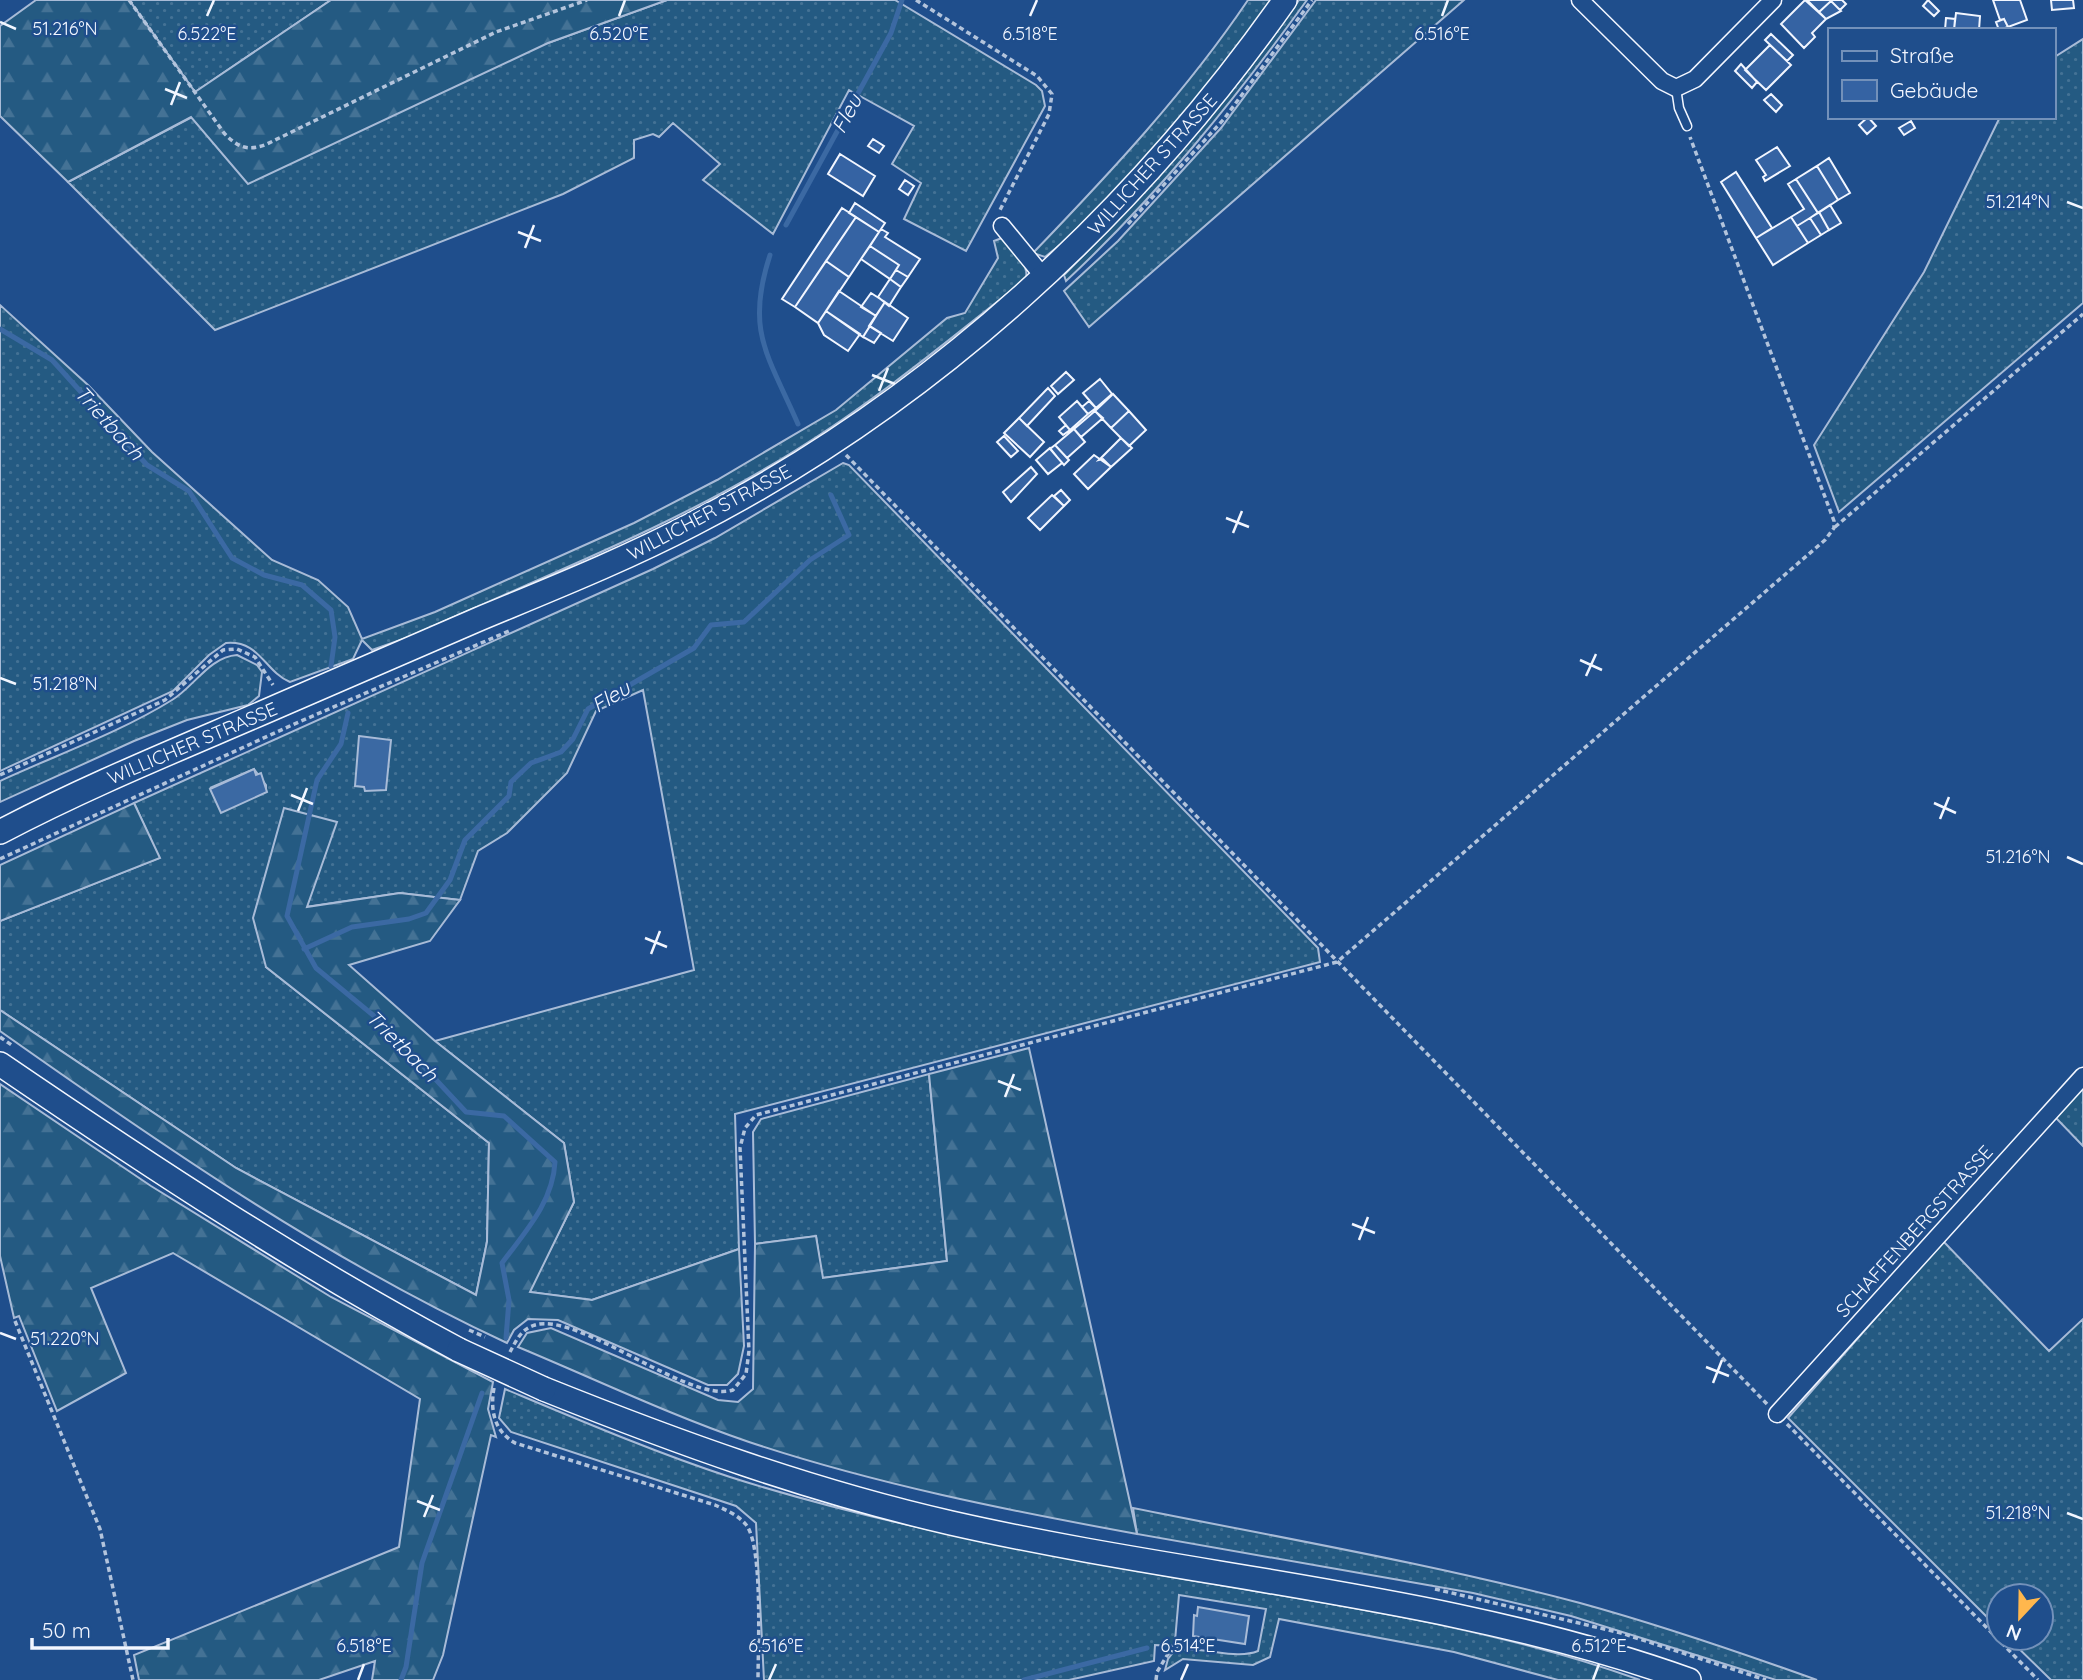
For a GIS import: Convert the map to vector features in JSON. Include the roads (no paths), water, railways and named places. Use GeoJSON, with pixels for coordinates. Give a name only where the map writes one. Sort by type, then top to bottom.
{"type":"FeatureCollection","features":[{"type":"Feature","properties":{"kind":"main road","name":"WILLICHER STRASSE"},"geometry":{"type":"LineString","coordinates":[[0,832],[36,813],[288,715],[598,569],[744,496],[834,442],[913,386],[1043,276],[1168,149],[1212,99],[1285,0]]}},
{"type":"Feature","properties":{"kind":"main road"},"geometry":{"type":"LineString","coordinates":[[0,818],[36,813]]}},
{"type":"Feature","properties":{"kind":"main road"},"geometry":{"type":"LineString","coordinates":[[0,1064],[289,1256],[464,1340],[544,1389],[715,1455],[903,1510],[1034,1540],[1441,1610],[1613,1653],[1689,1680]]}},
{"type":"Feature","properties":{"kind":"street"},"geometry":{"type":"LineString","coordinates":[[1580,0],[1662,81],[1676,88],[1695,79],[1773,0]]}},
{"type":"Feature","properties":{"kind":"street"},"geometry":{"type":"LineString","coordinates":[[1002,226],[1043,276]]}},
{"type":"Feature","properties":{"kind":"street","name":"SCHAFFENBERGSTRASSE"},"geometry":{"type":"LineString","coordinates":[[1777,1414],[2083,1076]]}},
{"type":"Feature","properties":{"kind":"lane"},"geometry":{"type":"LineString","coordinates":[[1676,88],[1680,113],[1687,126]]}},
{"type":"Feature","properties":{"kind":"waterway","name":"Fleu"},"geometry":{"type":"LineString","coordinates":[[786,225],[891,33],[902,0]]}},
{"type":"Feature","properties":{"kind":"waterway","name":"Fleu"},"geometry":{"type":"LineString","coordinates":[[770,255],[763,281],[760,324],[769,360],[798,424]]}},
{"type":"Feature","properties":{"kind":"waterway","name":"Trietbach"},"geometry":{"type":"LineString","coordinates":[[0,329],[52,360],[147,465],[189,491],[232,558],[264,575],[302,585],[331,610],[335,637],[331,666]]}},
{"type":"Feature","properties":{"kind":"waterway","name":"Fleu"},"geometry":{"type":"LineString","coordinates":[[304,949],[352,927],[409,919],[426,913],[450,880],[465,840],[509,796],[511,782],[531,763],[561,752],[573,739],[588,709],[694,648],[711,625],[744,622],[810,560],[849,535],[831,495]]}},
{"type":"Feature","properties":{"kind":"waterway","name":"Trietbach"},"geometry":{"type":"LineString","coordinates":[[348,713],[341,744],[317,780],[287,916],[316,968],[385,1025],[466,1112],[504,1116],[555,1162],[553,1177],[543,1203],[502,1263],[509,1300],[506,1338]]}},
{"type":"Feature","properties":{"kind":"waterway","name":"Trietbach"},"geometry":{"type":"LineString","coordinates":[[401,1680],[406,1667],[422,1563],[482,1393]]}},
{"type":"Feature","properties":{"kind":"waterway"},"geometry":{"type":"LineString","coordinates":[[1024,1680],[1147,1648]]}}]}
